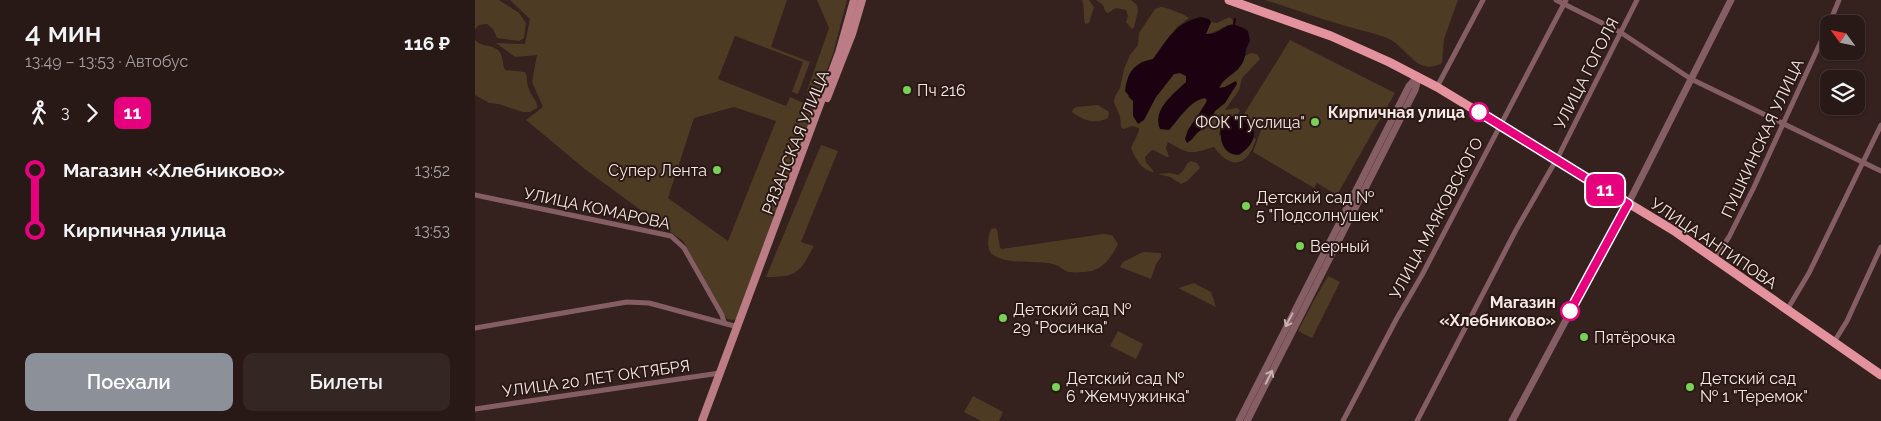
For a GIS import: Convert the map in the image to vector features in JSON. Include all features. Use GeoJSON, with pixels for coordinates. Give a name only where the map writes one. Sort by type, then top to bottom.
{"type":"FeatureCollection","features":[{"type":"Feature","properties":{"kind":"main road","name":"РЯЗАНСКАЯ УЛИЦА"},"geometry":{"type":"LineString","coordinates":[[702,421],[839,53],[854,0]]}},
{"type":"Feature","properties":{"kind":"main road","name":"РЯЗАНСКАЯ УЛИЦА"},"geometry":{"type":"LineString","coordinates":[[750,292],[847,49],[862,0]]}},
{"type":"Feature","properties":{"kind":"main road","name":"УЛИЦА АНТИПОВА"},"geometry":{"type":"LineString","coordinates":[[1229,0],[1331,36],[1418,76],[1676,232],[1881,375]]}},
{"type":"Feature","properties":{"kind":"street"},"geometry":{"type":"LineString","coordinates":[[1437,87],[1483,0]]}},
{"type":"Feature","properties":{"kind":"street"},"geometry":{"type":"LineString","coordinates":[[1556,0],[1565,1],[1620,32],[1691,79],[1881,171]]}},
{"type":"Feature","properties":{"kind":"street","name":"УЛИЦА ГОГОЛЯ"},"geometry":{"type":"LineString","coordinates":[[1417,421],[1516,230],[1557,160],[1637,0]]}},
{"type":"Feature","properties":{"kind":"street"},"geometry":{"type":"LineString","coordinates":[[1513,421],[1628,204],[1731,0]]}},
{"type":"Feature","properties":{"kind":"street","name":"ПУШКИНСКАЯ УЛИЦА"},"geometry":{"type":"LineString","coordinates":[[1833,15],[1839,0]]}},
{"type":"Feature","properties":{"kind":"street","name":"УЛИЦА МАЯКОВСКОГО"},"geometry":{"type":"LineString","coordinates":[[1343,421],[1565,1]]}},
{"type":"Feature","properties":{"kind":"street","name":"ПУШКИНСКАЯ УЛИЦА"},"geometry":{"type":"LineString","coordinates":[[1714,259],[1746,204],[1820,44]]}},
{"type":"Feature","properties":{"kind":"street"},"geometry":{"type":"LineString","coordinates":[[1239,421],[1409,86],[1418,76]]}},
{"type":"Feature","properties":{"kind":"street"},"geometry":{"type":"LineString","coordinates":[[1247,421],[1415,90],[1418,76]]}},
{"type":"Feature","properties":{"kind":"street"},"geometry":{"type":"LineString","coordinates":[[1787,310],[1805,279],[1864,163],[1881,125]]}},
{"type":"Feature","properties":{"kind":"street","name":"УЛИЦА КОМАРОВА"},"geometry":{"type":"LineString","coordinates":[[475,195],[671,236],[684,248],[722,315],[724,322]]}},
{"type":"Feature","properties":{"kind":"street"},"geometry":{"type":"LineString","coordinates":[[1834,342],[1847,321],[1881,247]]}},
{"type":"Feature","properties":{"kind":"street"},"geometry":{"type":"LineString","coordinates":[[475,328],[627,302],[649,304],[738,327]]}},
{"type":"Feature","properties":{"kind":"street","name":"УЛИЦА 20 ЛЕТ ОКТЯБРЯ"},"geometry":{"type":"LineString","coordinates":[[475,409],[721,373]]}},
{"type":"Feature","properties":{"kind":"shaded area"},"geometry":{"type":"Polygon","coordinates":[[[475,0],[499,0],[519,13],[526,23],[524,38],[519,41],[497,38],[493,29],[487,24],[479,25],[475,29],[475,0]]]}},
{"type":"Feature","properties":{"kind":"shaded area"},"geometry":{"type":"Polygon","coordinates":[[[510,0],[787,0],[771,47],[810,62],[798,94],[792,92],[803,62],[735,36],[718,79],[786,106],[790,97],[812,107],[815,112],[736,319],[727,319],[683,241],[586,170],[526,120],[543,107],[532,82],[537,55],[515,57],[496,43],[525,44],[530,19],[510,0]],[[734,107],[694,118],[668,198],[728,241],[776,121],[734,107]]]}},
{"type":"Feature","properties":{"kind":"shaded area"},"geometry":{"type":"Polygon","coordinates":[[[817,0],[847,0],[833,54],[817,97],[813,99],[808,96],[807,91],[829,28],[817,0]]]}},
{"type":"Feature","properties":{"kind":"shaded area"},"geometry":{"type":"Polygon","coordinates":[[[1082,0],[1089,0],[1094,7],[1089,23],[1085,24],[1083,6],[1082,0]]]}},
{"type":"Feature","properties":{"kind":"shaded area"},"geometry":{"type":"Polygon","coordinates":[[[1096,0],[1131,0],[1137,5],[1138,11],[1134,27],[1132,29],[1126,22],[1128,16],[1126,10],[1116,8],[1108,13],[1103,5],[1096,0]]]}},
{"type":"Feature","properties":{"kind":"shaded area"},"geometry":{"type":"Polygon","coordinates":[[[1265,0],[1458,0],[1444,39],[1442,63],[1425,66],[1419,64],[1387,38],[1265,0]]]}},
{"type":"Feature","properties":{"kind":"shaded area"},"geometry":{"type":"Polygon","coordinates":[[[1161,7],[1176,11],[1189,18],[1177,27],[1153,59],[1141,62],[1128,97],[1133,101],[1133,116],[1156,97],[1174,74],[1180,73],[1186,76],[1187,79],[1169,130],[1194,103],[1205,98],[1207,100],[1185,139],[1192,140],[1196,132],[1211,120],[1215,111],[1225,103],[1236,81],[1219,88],[1222,82],[1238,70],[1245,56],[1251,53],[1257,54],[1260,59],[1242,78],[1239,90],[1225,110],[1237,108],[1240,110],[1237,117],[1228,116],[1222,119],[1219,135],[1252,141],[1253,137],[1256,139],[1253,148],[1244,160],[1233,162],[1227,160],[1214,147],[1190,152],[1168,142],[1166,148],[1169,157],[1152,150],[1145,157],[1146,162],[1154,172],[1143,167],[1135,156],[1131,148],[1139,128],[1132,126],[1124,129],[1121,127],[1120,117],[1114,102],[1115,96],[1120,88],[1124,69],[1130,55],[1138,45],[1139,33],[1155,9],[1161,7]]]}},
{"type":"Feature","properties":{"kind":"shaded area"},"geometry":{"type":"Polygon","coordinates":[[[1200,17],[1209,19],[1211,22],[1206,34],[1213,34],[1229,25],[1234,25],[1248,31],[1250,41],[1242,64],[1219,88],[1236,81],[1237,84],[1225,103],[1215,111],[1206,128],[1187,143],[1185,139],[1188,130],[1206,103],[1207,100],[1205,98],[1194,102],[1169,130],[1160,129],[1158,122],[1161,109],[1170,97],[1186,82],[1186,76],[1180,73],[1174,74],[1156,97],[1144,120],[1138,124],[1133,116],[1133,101],[1125,91],[1130,73],[1136,66],[1153,59],[1172,33],[1191,20],[1200,17]]]}},
{"type":"Feature","properties":{"kind":"shaded area"},"geometry":{"type":"Polygon","coordinates":[[[1229,17],[1234,24],[1213,33],[1205,34],[1211,22],[1217,23],[1229,17]]]}},
{"type":"Feature","properties":{"kind":"shaded area"},"geometry":{"type":"Polygon","coordinates":[[[475,40],[480,44],[498,50],[505,70],[525,72],[528,87],[537,108],[530,112],[523,112],[489,103],[475,95],[475,40]]]}},
{"type":"Feature","properties":{"kind":"shaded area","name":"ФОК \"Гуслица\""},"geometry":{"type":"Polygon","coordinates":[[[1290,40],[1395,93],[1337,195],[1317,183],[1314,188],[1253,152],[1261,130],[1244,114],[1290,40]]]}},
{"type":"Feature","properties":{"kind":"shaded area"},"geometry":{"type":"Polygon","coordinates":[[[1098,105],[1109,112],[1108,118],[1089,121],[1072,112],[1076,107],[1098,105]]]}},
{"type":"Feature","properties":{"kind":"shaded area"},"geometry":{"type":"Polygon","coordinates":[[[1228,116],[1245,121],[1253,130],[1252,142],[1239,155],[1227,151],[1222,142],[1222,119],[1228,116]]]}},
{"type":"Feature","properties":{"kind":"shaded area"},"geometry":{"type":"Polygon","coordinates":[[[821,145],[838,151],[801,242],[814,246],[801,268],[796,272],[785,276],[766,277],[821,145]]]}},
{"type":"Feature","properties":{"kind":"shaded area"},"geometry":{"type":"Polygon","coordinates":[[[1191,161],[1197,163],[1200,168],[1187,181],[1181,184],[1170,177],[1158,174],[1169,173],[1178,175],[1191,161]]]}},
{"type":"Feature","properties":{"kind":"shaded area"},"geometry":{"type":"Polygon","coordinates":[[[991,229],[997,229],[1000,248],[1002,249],[1103,234],[1112,235],[1118,244],[1108,260],[1097,269],[1087,272],[1069,272],[1049,263],[998,258],[990,252],[988,242],[991,229]]]}},
{"type":"Feature","properties":{"kind":"shaded area"},"geometry":{"type":"Polygon","coordinates":[[[1143,252],[1161,253],[1151,279],[1120,267],[1123,262],[1143,252]]]}},
{"type":"Feature","properties":{"kind":"shaded area"},"geometry":{"type":"Polygon","coordinates":[[[1328,276],[1340,282],[1312,338],[1298,331],[1328,276]]]}},
{"type":"Feature","properties":{"kind":"shaded area"},"geometry":{"type":"Polygon","coordinates":[[[1194,283],[1211,292],[1216,307],[1178,288],[1194,283]]]}},
{"type":"Feature","properties":{"kind":"shaded area"},"geometry":{"type":"Polygon","coordinates":[[[1118,331],[1143,344],[1136,359],[1110,346],[1118,331]]]}},
{"type":"Feature","properties":{"kind":"shaded area"},"geometry":{"type":"Polygon","coordinates":[[[973,396],[1003,412],[999,421],[981,421],[964,412],[973,396]]]}},
{"type":"Feature","properties":{"kind":"waterway"},"geometry":{"type":"LineString","coordinates":[[1234,24],[1235,19]]}},
{"type":"Feature","properties":{"kind":"bus line","name":"11"},"geometry":{"type":"LineString","coordinates":[[1479,112],[1628,204],[1570,311]]}},
{"type":"Feature","properties":{"kind":"place","name":"Пч 216"},"geometry":{"type":"Point","coordinates":[907,90]}},
{"type":"Feature","properties":{"kind":"place","name":"Кирпичная улица"},"geometry":{"type":"Point","coordinates":[1479,112]}},
{"type":"Feature","properties":{"kind":"place","name":"ФОК \"Гуслица\""},"geometry":{"type":"Point","coordinates":[1315,122]}},
{"type":"Feature","properties":{"kind":"place","name":"Супер Лента"},"geometry":{"type":"Point","coordinates":[717,170]}},
{"type":"Feature","properties":{"kind":"place","name":"Детский сад № 5 \"Подсолнушек\""},"geometry":{"type":"Point","coordinates":[1246,206]}},
{"type":"Feature","properties":{"kind":"place","name":"Верный"},"geometry":{"type":"Point","coordinates":[1300,246]}},
{"type":"Feature","properties":{"kind":"place","name":"Магазин «Хлебниково»"},"geometry":{"type":"Point","coordinates":[1570,311]}},
{"type":"Feature","properties":{"kind":"place","name":"Детский сад № 29 \"Росинка\""},"geometry":{"type":"Point","coordinates":[1003,318]}},
{"type":"Feature","properties":{"kind":"place","name":"Пятёрочка"},"geometry":{"type":"Point","coordinates":[1584,337]}},
{"type":"Feature","properties":{"kind":"place","name":"Детский сад № 6 \"Жемчужинка\""},"geometry":{"type":"Point","coordinates":[1056,387]}},
{"type":"Feature","properties":{"kind":"place","name":"Детский сад № 1 \"Теремок\""},"geometry":{"type":"Point","coordinates":[1690,387]}}]}
